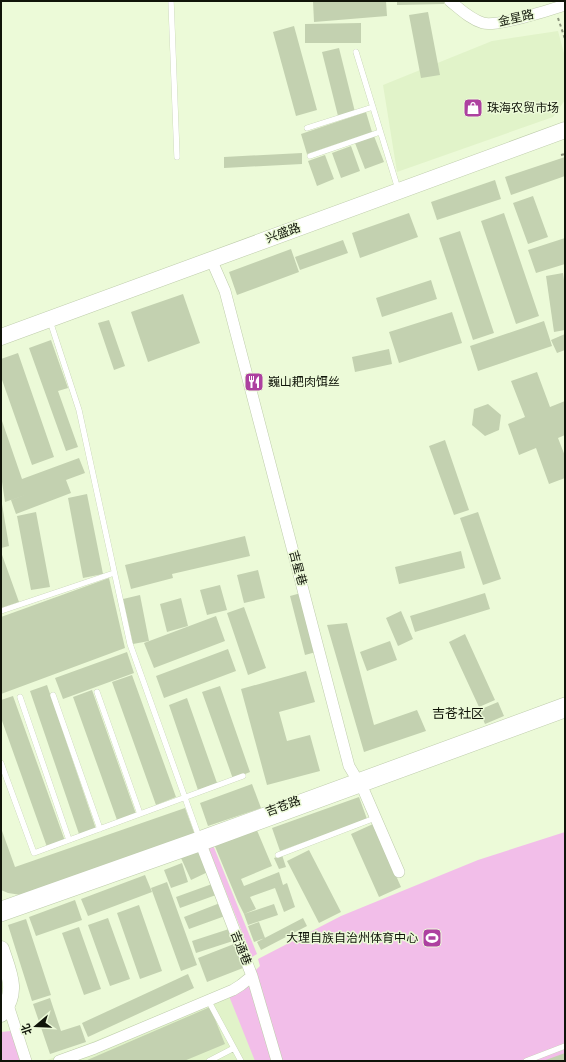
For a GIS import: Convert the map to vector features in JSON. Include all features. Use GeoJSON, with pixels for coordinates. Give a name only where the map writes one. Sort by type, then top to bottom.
{"type":"FeatureCollection","features":[{"type":"Feature","properties":{"kind":"street","name":"金星路"},"geometry":{"type":"LineString","coordinates":[[450,1],[474,20],[486,24],[501,22],[560,7]]}},
{"type":"Feature","properties":{"kind":"street","name":"兴盛路"},"geometry":{"type":"LineString","coordinates":[[1,337],[565,130]]}},
{"type":"Feature","properties":{"kind":"street","name":"吉星巷"},"geometry":{"type":"LineString","coordinates":[[211,259],[225,291],[349,766],[359,783],[399,872]]}},
{"type":"Feature","properties":{"kind":"street","name":"吉苍路"},"geometry":{"type":"LineString","coordinates":[[359,783],[565,703]]}},
{"type":"Feature","properties":{"kind":"street","name":"吉苍路"},"geometry":{"type":"LineString","coordinates":[[1,916],[359,783],[565,712]]}},
{"type":"Feature","properties":{"kind":"street","name":"吉苍路"},"geometry":{"type":"LineString","coordinates":[[1,907],[200,841]]}},
{"type":"Feature","properties":{"kind":"street","name":"吉通巷"},"geometry":{"type":"LineString","coordinates":[[200,841],[252,976],[277,1061]]}},
{"type":"Feature","properties":{"kind":"street"},"geometry":{"type":"LineString","coordinates":[[1,949],[12,985],[11,997],[4,1010],[26,1061]]}},
{"type":"Feature","properties":{"kind":"street"},"geometry":{"type":"LineString","coordinates":[[59,1061],[95,1048],[208,1000],[241,985],[252,976]]}},
{"type":"Feature","properties":{"kind":"lane"},"geometry":{"type":"LineString","coordinates":[[171,1],[177,157]]}},
{"type":"Feature","properties":{"kind":"lane"},"geometry":{"type":"LineString","coordinates":[[356,52],[399,191]]}},
{"type":"Feature","properties":{"kind":"lane"},"geometry":{"type":"LineString","coordinates":[[307,128],[373,107]]}},
{"type":"Feature","properties":{"kind":"lane"},"geometry":{"type":"LineString","coordinates":[[310,156],[380,132]]}},
{"type":"Feature","properties":{"kind":"lane"},"geometry":{"type":"LineString","coordinates":[[49,319],[79,410],[130,644],[200,841]]}},
{"type":"Feature","properties":{"kind":"lane"},"geometry":{"type":"LineString","coordinates":[[1,611],[114,573]]}},
{"type":"Feature","properties":{"kind":"lane"},"geometry":{"type":"LineString","coordinates":[[97,692],[140,814]]}},
{"type":"Feature","properties":{"kind":"lane"},"geometry":{"type":"LineString","coordinates":[[53,695],[100,829]]}},
{"type":"Feature","properties":{"kind":"lane"},"geometry":{"type":"LineString","coordinates":[[20,697],[68,840]]}},
{"type":"Feature","properties":{"kind":"lane"},"geometry":{"type":"LineString","coordinates":[[1,763],[34,853],[242,776]]}},
{"type":"Feature","properties":{"kind":"lane"},"geometry":{"type":"LineString","coordinates":[[278,855],[375,818]]}},
{"type":"Feature","properties":{"kind":"lane"},"geometry":{"type":"LineString","coordinates":[[208,1000],[241,1061]]}},
{"type":"Feature","properties":{"kind":"lane"},"geometry":{"type":"LineString","coordinates":[[526,1061],[565,1046]]}},
{"type":"Feature","properties":{"kind":"lane"},"geometry":{"type":"LineString","coordinates":[[209,1061],[234,1048]]}},
{"type":"Feature","properties":{"kind":"path"},"geometry":{"type":"LineString","coordinates":[[560,7],[565,39]]}},
{"type":"Feature","properties":{"kind":"path"},"geometry":{"type":"LineString","coordinates":[[560,155],[565,154]]}},
{"type":"Feature","properties":{"kind":"shaded area","name":"珠海农贸市场"},"geometry":{"type":"Polygon","coordinates":[[[558,31],[565,57],[565,100],[553,117],[397,172],[383,85],[492,41],[558,31]]]}},
{"type":"Feature","properties":{"kind":"shaded area","name":"大理自族自治州体育中心"},"geometry":{"type":"Polygon","coordinates":[[[565,832],[565,1061],[255,1061],[229,996],[260,966],[258,959],[341,916],[478,860],[565,832]]]}},
{"type":"Feature","properties":{"kind":"shaded area"},"geometry":{"type":"Polygon","coordinates":[[[213,845],[257,954],[252,957],[208,847],[213,845]]]}},
{"type":"Feature","properties":{"kind":"shaded area"},"geometry":{"type":"Polygon","coordinates":[[[236,984],[265,1061],[45,1061],[236,984]]]}},
{"type":"Feature","properties":{"kind":"shaded area"},"geometry":{"type":"Polygon","coordinates":[[[11,1031],[20,1061],[1,1061],[1,1032],[11,1031]]]}},
{"type":"Feature","properties":{"kind":"building"},"geometry":{"type":"Polygon","coordinates":[[[313,1],[386,1],[387,16],[314,22],[313,1]]]}},
{"type":"Feature","properties":{"kind":"building"},"geometry":{"type":"Polygon","coordinates":[[[397,1],[444,1],[444,4],[397,5],[397,1]]]}},
{"type":"Feature","properties":{"kind":"building"},"geometry":{"type":"Polygon","coordinates":[[[428,12],[440,75],[421,78],[409,15],[428,12]]]}},
{"type":"Feature","properties":{"kind":"building"},"geometry":{"type":"Polygon","coordinates":[[[361,23],[361,43],[305,43],[305,24],[361,23]]]}},
{"type":"Feature","properties":{"kind":"building"},"geometry":{"type":"Polygon","coordinates":[[[294,26],[317,110],[296,116],[273,32],[294,26]]]}},
{"type":"Feature","properties":{"kind":"building"},"geometry":{"type":"Polygon","coordinates":[[[339,48],[355,112],[338,116],[322,52],[339,48]]]}},
{"type":"Feature","properties":{"kind":"building"},"geometry":{"type":"Polygon","coordinates":[[[366,112],[372,132],[307,154],[301,134],[366,112]]]}},
{"type":"Feature","properties":{"kind":"building"},"geometry":{"type":"Polygon","coordinates":[[[374,136],[384,162],[365,169],[355,143],[374,136]]]}},
{"type":"Feature","properties":{"kind":"building"},"geometry":{"type":"Polygon","coordinates":[[[351,146],[360,171],[341,178],[332,153],[351,146]]]}},
{"type":"Feature","properties":{"kind":"building"},"geometry":{"type":"Polygon","coordinates":[[[302,153],[302,164],[224,168],[224,157],[302,153]]]}},
{"type":"Feature","properties":{"kind":"building"},"geometry":{"type":"Polygon","coordinates":[[[325,155],[334,179],[317,186],[308,161],[325,155]]]}},
{"type":"Feature","properties":{"kind":"building"},"geometry":{"type":"Polygon","coordinates":[[[565,157],[565,176],[511,195],[505,177],[565,157]]]}},
{"type":"Feature","properties":{"kind":"building"},"geometry":{"type":"Polygon","coordinates":[[[495,180],[501,199],[437,220],[431,202],[495,180]]]}},
{"type":"Feature","properties":{"kind":"building"},"geometry":{"type":"Polygon","coordinates":[[[533,196],[548,237],[528,244],[513,203],[533,196]]]}},
{"type":"Feature","properties":{"kind":"building"},"geometry":{"type":"Polygon","coordinates":[[[409,213],[418,237],[360,258],[352,233],[409,213]]]}},
{"type":"Feature","properties":{"kind":"building"},"geometry":{"type":"Polygon","coordinates":[[[504,213],[539,316],[516,324],[481,221],[504,213]]]}},
{"type":"Feature","properties":{"kind":"building"},"geometry":{"type":"Polygon","coordinates":[[[460,231],[494,333],[473,340],[439,238],[460,231]]]}},
{"type":"Feature","properties":{"kind":"building"},"geometry":{"type":"Polygon","coordinates":[[[565,238],[565,264],[536,273],[528,250],[565,238]]]}},
{"type":"Feature","properties":{"kind":"building"},"geometry":{"type":"Polygon","coordinates":[[[343,240],[348,253],[300,270],[295,257],[343,240]]]}},
{"type":"Feature","properties":{"kind":"building"},"geometry":{"type":"Polygon","coordinates":[[[291,249],[299,272],[237,295],[229,272],[291,249]]]}},
{"type":"Feature","properties":{"kind":"building"},"geometry":{"type":"Polygon","coordinates":[[[563,273],[565,287],[565,330],[554,332],[546,276],[563,273]]]}},
{"type":"Feature","properties":{"kind":"building"},"geometry":{"type":"Polygon","coordinates":[[[431,280],[437,299],[382,317],[376,298],[431,280]]]}},
{"type":"Feature","properties":{"kind":"building"},"geometry":{"type":"Polygon","coordinates":[[[183,294],[200,343],[148,362],[131,312],[183,294]]]}},
{"type":"Feature","properties":{"kind":"building"},"geometry":{"type":"Polygon","coordinates":[[[452,312],[462,343],[399,363],[389,332],[452,312]]]}},
{"type":"Feature","properties":{"kind":"building"},"geometry":{"type":"Polygon","coordinates":[[[109,320],[125,366],[114,370],[98,323],[109,320]]]}},
{"type":"Feature","properties":{"kind":"building"},"geometry":{"type":"Polygon","coordinates":[[[544,321],[552,346],[478,371],[470,346],[544,321]]]}},
{"type":"Feature","properties":{"kind":"building"},"geometry":{"type":"Polygon","coordinates":[[[565,334],[565,350],[557,353],[551,340],[565,334]]]}},
{"type":"Feature","properties":{"kind":"building"},"geometry":{"type":"Polygon","coordinates":[[[51,340],[68,388],[58,391],[78,447],[66,451],[29,348],[51,340]]]}},
{"type":"Feature","properties":{"kind":"building"},"geometry":{"type":"Polygon","coordinates":[[[389,349],[392,364],[355,372],[352,357],[389,349]]]}},
{"type":"Feature","properties":{"kind":"building"},"geometry":{"type":"Polygon","coordinates":[[[18,353],[54,457],[32,465],[1,377],[1,359],[18,353]]]}},
{"type":"Feature","properties":{"kind":"building"},"geometry":{"type":"Polygon","coordinates":[[[537,372],[550,407],[565,401],[565,435],[558,438],[565,456],[565,478],[549,484],[536,448],[519,455],[508,424],[525,417],[511,381],[537,372]]]}},
{"type":"Feature","properties":{"kind":"building"},"geometry":{"type":"Polygon","coordinates":[[[488,404],[501,415],[499,430],[485,436],[472,425],[474,409],[488,404]]]}},
{"type":"Feature","properties":{"kind":"building"},"geometry":{"type":"Polygon","coordinates":[[[1,418],[22,479],[79,458],[85,473],[66,480],[71,493],[16,514],[11,500],[31,493],[5,502],[1,475],[1,418]]]}},
{"type":"Feature","properties":{"kind":"building"},"geometry":{"type":"Polygon","coordinates":[[[445,440],[469,510],[454,515],[429,446],[445,440]]]}},
{"type":"Feature","properties":{"kind":"building"},"geometry":{"type":"Polygon","coordinates":[[[87,494],[103,574],[83,578],[68,498],[87,494]]]}},
{"type":"Feature","properties":{"kind":"building"},"geometry":{"type":"Polygon","coordinates":[[[1,498],[9,546],[1,548],[1,498]]]}},
{"type":"Feature","properties":{"kind":"building"},"geometry":{"type":"Polygon","coordinates":[[[36,512],[50,587],[31,590],[17,516],[36,512]]]}},
{"type":"Feature","properties":{"kind":"building"},"geometry":{"type":"Polygon","coordinates":[[[478,512],[501,579],[483,585],[460,518],[478,512]]]}},
{"type":"Feature","properties":{"kind":"building"},"geometry":{"type":"Polygon","coordinates":[[[245,536],[250,556],[172,574],[173,578],[131,589],[125,565],[245,536]]]}},
{"type":"Feature","properties":{"kind":"building"},"geometry":{"type":"Polygon","coordinates":[[[461,551],[465,568],[399,584],[395,567],[461,551]]]}},
{"type":"Feature","properties":{"kind":"building"},"geometry":{"type":"Polygon","coordinates":[[[1,552],[19,602],[1,608],[1,552]]]}},
{"type":"Feature","properties":{"kind":"building"},"geometry":{"type":"Polygon","coordinates":[[[258,570],[265,598],[244,603],[237,575],[258,570]]]}},
{"type":"Feature","properties":{"kind":"building"},"geometry":{"type":"Polygon","coordinates":[[[109,578],[125,648],[1,694],[1,617],[109,578]]]}},
{"type":"Feature","properties":{"kind":"building"},"geometry":{"type":"Polygon","coordinates":[[[220,585],[227,610],[207,615],[200,590],[220,585]]]}},
{"type":"Feature","properties":{"kind":"building"},"geometry":{"type":"Polygon","coordinates":[[[301,593],[316,652],[305,655],[290,596],[301,593]]]}},
{"type":"Feature","properties":{"kind":"building"},"geometry":{"type":"Polygon","coordinates":[[[485,593],[490,609],[415,632],[410,616],[485,593]]]}},
{"type":"Feature","properties":{"kind":"building"},"geometry":{"type":"Polygon","coordinates":[[[140,595],[149,641],[133,644],[123,599],[140,595]]]}},
{"type":"Feature","properties":{"kind":"building"},"geometry":{"type":"Polygon","coordinates":[[[181,598],[188,626],[167,632],[160,604],[181,598]]]}},
{"type":"Feature","properties":{"kind":"building"},"geometry":{"type":"Polygon","coordinates":[[[244,607],[266,668],[248,675],[227,613],[244,607]]]}},
{"type":"Feature","properties":{"kind":"building"},"geometry":{"type":"Polygon","coordinates":[[[401,611],[413,639],[398,646],[386,618],[401,611]]]}},
{"type":"Feature","properties":{"kind":"building"},"geometry":{"type":"Polygon","coordinates":[[[216,616],[225,641],[154,668],[144,643],[216,616]]]}},
{"type":"Feature","properties":{"kind":"building"},"geometry":{"type":"Polygon","coordinates":[[[347,623],[374,725],[417,710],[426,731],[364,752],[327,625],[347,623]]]}},
{"type":"Feature","properties":{"kind":"building"},"geometry":{"type":"Polygon","coordinates":[[[465,634],[495,700],[479,707],[449,642],[465,634]]]}},
{"type":"Feature","properties":{"kind":"building"},"geometry":{"type":"Polygon","coordinates":[[[390,641],[397,660],[367,671],[360,652],[390,641]]]}},
{"type":"Feature","properties":{"kind":"building"},"geometry":{"type":"Polygon","coordinates":[[[228,649],[236,671],[164,698],[156,676],[228,649]]]}},
{"type":"Feature","properties":{"kind":"building"},"geometry":{"type":"Polygon","coordinates":[[[127,652],[134,673],[63,699],[55,678],[127,652]]]}},
{"type":"Feature","properties":{"kind":"building"},"geometry":{"type":"Polygon","coordinates":[[[306,671],[315,702],[279,712],[287,741],[310,735],[320,771],[267,785],[241,689],[306,671]]]}},
{"type":"Feature","properties":{"kind":"building"},"geometry":{"type":"Polygon","coordinates":[[[132,675],[176,797],[156,805],[112,682],[132,675]]]}},
{"type":"Feature","properties":{"kind":"building"},"geometry":{"type":"Polygon","coordinates":[[[47,685],[96,829],[79,834],[30,691],[47,685]]]}},
{"type":"Feature","properties":{"kind":"building"},"geometry":{"type":"Polygon","coordinates":[[[220,686],[250,772],[233,779],[202,692],[220,686]]]}},
{"type":"Feature","properties":{"kind":"building"},"geometry":{"type":"Polygon","coordinates":[[[92,690],[136,814],[117,820],[73,697],[92,690]]]}},
{"type":"Feature","properties":{"kind":"building"},"geometry":{"type":"Polygon","coordinates":[[[13,696],[65,841],[47,847],[1,718],[1,700],[13,696]]]}},
{"type":"Feature","properties":{"kind":"building"},"geometry":{"type":"Polygon","coordinates":[[[187,698],[217,783],[198,790],[169,705],[187,698]]]}},
{"type":"Feature","properties":{"kind":"building"},"geometry":{"type":"Polygon","coordinates":[[[498,702],[504,716],[485,724],[479,710],[498,702]]]}},
{"type":"Feature","properties":{"kind":"building"},"geometry":{"type":"Polygon","coordinates":[[[252,784],[261,808],[208,826],[200,803],[252,784]]]}},
{"type":"Feature","properties":{"kind":"building"},"geometry":{"type":"Polygon","coordinates":[[[359,797],[367,819],[280,851],[272,828],[359,797]]]}},
{"type":"Feature","properties":{"kind":"building"},"geometry":{"type":"Polygon","coordinates":[[[185,808],[195,835],[21,895],[8,893],[1,890],[1,828],[15,867],[185,808]]]}},
{"type":"Feature","properties":{"kind":"building"},"geometry":{"type":"Polygon","coordinates":[[[373,824],[401,887],[379,897],[351,834],[373,824]]]}},
{"type":"Feature","properties":{"kind":"building"},"geometry":{"type":"Polygon","coordinates":[[[256,828],[272,866],[241,879],[244,886],[279,872],[283,885],[287,883],[295,907],[284,912],[275,888],[250,897],[256,909],[244,914],[214,844],[256,828]]]}},
{"type":"Feature","properties":{"kind":"building"},"geometry":{"type":"Polygon","coordinates":[[[201,849],[210,871],[191,880],[181,858],[201,849]]]}},
{"type":"Feature","properties":{"kind":"building"},"geometry":{"type":"Polygon","coordinates":[[[309,850],[341,912],[319,923],[287,861],[309,850]]]}},
{"type":"Feature","properties":{"kind":"building"},"geometry":{"type":"Polygon","coordinates":[[[282,855],[286,867],[279,869],[274,858],[282,855]]]}},
{"type":"Feature","properties":{"kind":"building"},"geometry":{"type":"Polygon","coordinates":[[[182,863],[188,882],[171,888],[164,870],[182,863]]]}},
{"type":"Feature","properties":{"kind":"building"},"geometry":{"type":"Polygon","coordinates":[[[145,875],[152,892],[88,916],[81,899],[145,875]]]}},
{"type":"Feature","properties":{"kind":"building"},"geometry":{"type":"Polygon","coordinates":[[[167,882],[197,965],[181,971],[151,888],[167,882]]]}},
{"type":"Feature","properties":{"kind":"building"},"geometry":{"type":"Polygon","coordinates":[[[212,884],[216,895],[180,908],[176,897],[212,884]]]}},
{"type":"Feature","properties":{"kind":"building"},"geometry":{"type":"Polygon","coordinates":[[[75,900],[82,920],[36,936],[29,917],[75,900]]]}},
{"type":"Feature","properties":{"kind":"building"},"geometry":{"type":"Polygon","coordinates":[[[220,903],[225,916],[189,929],[184,917],[220,903]]]}},
{"type":"Feature","properties":{"kind":"building"},"geometry":{"type":"Polygon","coordinates":[[[274,904],[278,915],[248,925],[244,914],[274,904]]]}},
{"type":"Feature","properties":{"kind":"building"},"geometry":{"type":"Polygon","coordinates":[[[139,905],[162,971],[140,979],[117,913],[139,905]]]}},
{"type":"Feature","properties":{"kind":"building"},"geometry":{"type":"Polygon","coordinates":[[[108,918],[130,979],[110,986],[88,925],[108,918]]]}},
{"type":"Feature","properties":{"kind":"building"},"geometry":{"type":"Polygon","coordinates":[[[303,918],[307,926],[261,950],[257,942],[303,918]]]}},
{"type":"Feature","properties":{"kind":"building"},"geometry":{"type":"Polygon","coordinates":[[[26,919],[51,995],[32,1001],[8,925],[26,919]]]}},
{"type":"Feature","properties":{"kind":"building"},"geometry":{"type":"Polygon","coordinates":[[[259,922],[265,938],[254,942],[248,926],[259,922]]]}},
{"type":"Feature","properties":{"kind":"building"},"geometry":{"type":"Polygon","coordinates":[[[79,927],[101,989],[84,995],[62,933],[79,927]]]}},
{"type":"Feature","properties":{"kind":"building"},"geometry":{"type":"Polygon","coordinates":[[[229,929],[233,941],[196,953],[192,941],[229,929]]]}},
{"type":"Feature","properties":{"kind":"building"},"geometry":{"type":"Polygon","coordinates":[[[234,944],[243,968],[207,982],[198,958],[234,944]]]}},
{"type":"Feature","properties":{"kind":"building"},"geometry":{"type":"Polygon","coordinates":[[[188,974],[194,988],[88,1037],[82,1023],[188,974]]]}},
{"type":"Feature","properties":{"kind":"building"},"geometry":{"type":"Polygon","coordinates":[[[50,998],[61,1031],[80,1025],[86,1042],[50,1054],[33,1004],[50,998]]]}},
{"type":"Feature","properties":{"kind":"building"},"geometry":{"type":"Polygon","coordinates":[[[210,1007],[225,1044],[184,1061],[85,1061],[210,1007]]]}},
{"type":"Feature","properties":{"kind":"building"},"geometry":{"type":"Polygon","coordinates":[[[565,1053],[565,1061],[543,1061],[565,1053]]]}},
{"type":"Feature","properties":{"kind":"place","name":"珠海农贸市场"},"geometry":{"type":"Point","coordinates":[473,108]}},
{"type":"Feature","properties":{"kind":"place","name":"巍山耙肉饵丝"},"geometry":{"type":"Point","coordinates":[254,382]}},
{"type":"Feature","properties":{"kind":"place","name":"大理自族自治州体育中心"},"geometry":{"type":"Point","coordinates":[432,938]}},
{"type":"Feature","properties":{"kind":"district","name":"吉苍社区"},"geometry":{"type":"Point","coordinates":[458,713]}}]}
